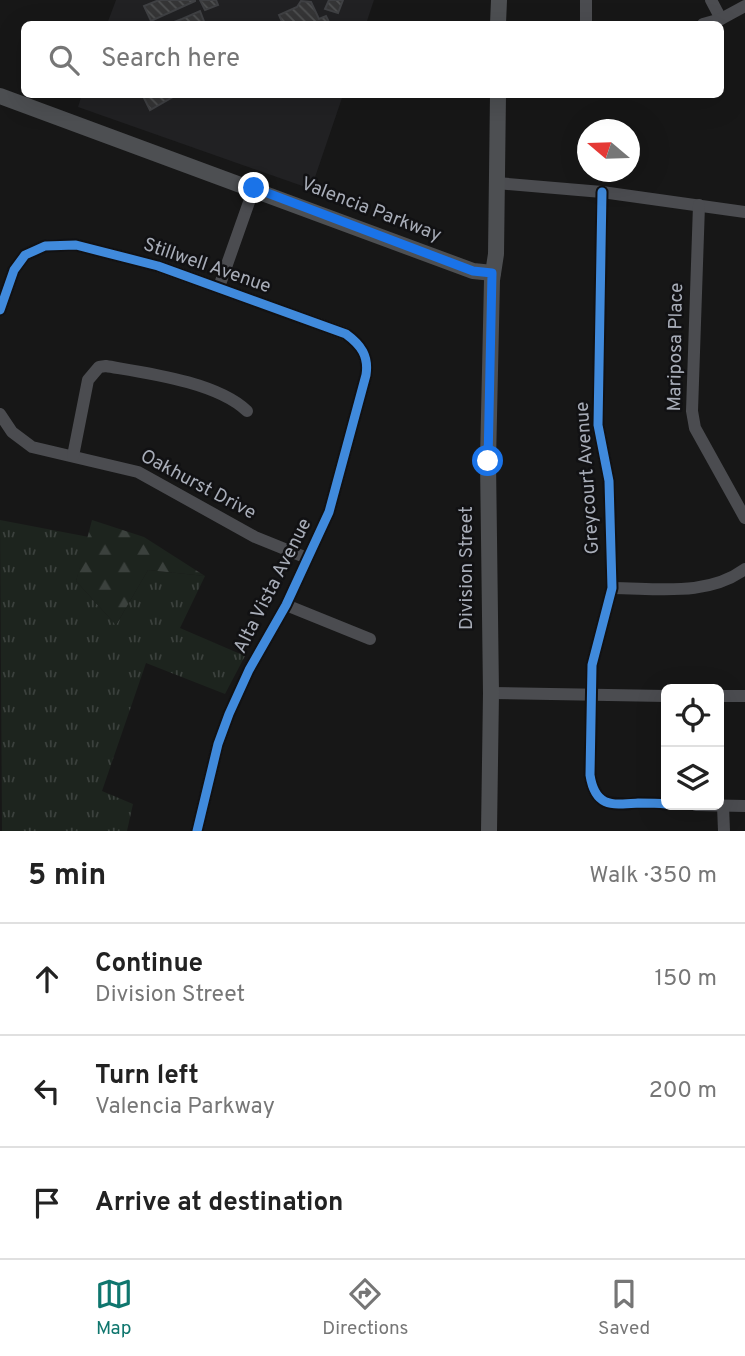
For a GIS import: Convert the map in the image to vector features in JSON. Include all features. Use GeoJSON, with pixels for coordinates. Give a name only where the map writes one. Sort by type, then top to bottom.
{"type":"FeatureCollection","features":[{"type":"Feature","properties":{"kind":"main road"},"geometry":{"type":"LineString","coordinates":[[498,21],[499,0]]}},
{"type":"Feature","properties":{"kind":"main road","name":"Valencia Parkway"},"geometry":{"type":"LineString","coordinates":[[0,96],[473,271],[492,273]]}},
{"type":"Feature","properties":{"kind":"main road","name":"Division Street"},"geometry":{"type":"LineString","coordinates":[[489,831],[491,693],[488,461],[492,273],[496,254],[498,98]]}},
{"type":"Feature","properties":{"kind":"street"},"geometry":{"type":"LineString","coordinates":[[586,0],[586,21]]}},
{"type":"Feature","properties":{"kind":"street"},"geometry":{"type":"LineString","coordinates":[[711,0],[721,19]]}},
{"type":"Feature","properties":{"kind":"street"},"geometry":{"type":"LineString","coordinates":[[714,21],[745,6]]}},
{"type":"Feature","properties":{"kind":"street"},"geometry":{"type":"LineString","coordinates":[[496,183],[602,192],[745,212]]}},
{"type":"Feature","properties":{"kind":"street"},"geometry":{"type":"LineString","coordinates":[[219,287],[254,188]]}},
{"type":"Feature","properties":{"kind":"street","name":"Greycourt Avenue"},"geometry":{"type":"LineString","coordinates":[[602,192],[598,425],[609,481],[612,588],[592,665],[590,775],[592,788],[598,798],[614,805],[661,804]]}},
{"type":"Feature","properties":{"kind":"street","name":"Mariposa Place"},"geometry":{"type":"LineString","coordinates":[[699,205],[692,411],[695,428],[745,518]]}},
{"type":"Feature","properties":{"kind":"street","name":"Stillwell Avenue"},"geometry":{"type":"LineString","coordinates":[[0,310],[14,271],[29,254],[45,246],[76,245],[158,266],[346,334],[356,341],[364,353]]}},
{"type":"Feature","properties":{"kind":"street","name":"Alta Vista Avenue"},"geometry":{"type":"LineString","coordinates":[[197,831],[218,744],[229,714],[249,670],[286,605],[329,512],[368,366],[364,353]]}},
{"type":"Feature","properties":{"kind":"street"},"geometry":{"type":"LineString","coordinates":[[73,456],[88,380],[99,367],[167,377],[235,400],[247,411]]}},
{"type":"Feature","properties":{"kind":"street","name":"Oakhurst Drive"},"geometry":{"type":"LineString","coordinates":[[0,414],[12,432],[32,447],[138,472],[255,537],[307,558]]}},
{"type":"Feature","properties":{"kind":"street"},"geometry":{"type":"LineString","coordinates":[[612,588],[699,589],[722,583],[745,569]]}},
{"type":"Feature","properties":{"kind":"street"},"geometry":{"type":"LineString","coordinates":[[286,605],[370,639]]}},
{"type":"Feature","properties":{"kind":"street"},"geometry":{"type":"LineString","coordinates":[[491,693],[661,696]]}},
{"type":"Feature","properties":{"kind":"street"},"geometry":{"type":"LineString","coordinates":[[724,696],[745,696]]}},
{"type":"Feature","properties":{"kind":"street"},"geometry":{"type":"LineString","coordinates":[[724,806],[745,806]]}},
{"type":"Feature","properties":{"kind":"street"},"geometry":{"type":"LineString","coordinates":[[723,810],[724,831]]}},
{"type":"Feature","properties":{"kind":"shaded area"},"geometry":{"type":"Polygon","coordinates":[[[116,0],[374,0],[367,21],[108,21],[116,0]]]}},
{"type":"Feature","properties":{"kind":"shaded area"},"geometry":{"type":"Polygon","coordinates":[[[81,98],[342,98],[311,189],[78,107],[81,98]]]}},
{"type":"Feature","properties":{"kind":"green space"},"geometry":{"type":"Polygon","coordinates":[[[0,520],[89,537],[76,581],[116,625],[148,570],[205,576],[180,628],[245,656],[225,694],[146,663],[102,791],[133,804],[127,831],[2,831],[0,520]]]}},
{"type":"Feature","properties":{"kind":"green space"},"geometry":{"type":"Polygon","coordinates":[[[92,520],[144,537],[205,576],[148,570],[116,625],[76,581],[92,520]]]}},
{"type":"Feature","properties":{"kind":"building"},"geometry":{"type":"Polygon","coordinates":[[[159,0],[195,1],[151,21],[144,6],[159,0]]]}},
{"type":"Feature","properties":{"kind":"building"},"geometry":{"type":"Polygon","coordinates":[[[200,0],[216,0],[218,5],[205,10],[200,0]]]}},
{"type":"Feature","properties":{"kind":"building"},"geometry":{"type":"Polygon","coordinates":[[[329,0],[343,0],[338,13],[325,9],[329,0]]]}},
{"type":"Feature","properties":{"kind":"building"},"geometry":{"type":"Polygon","coordinates":[[[301,1],[311,2],[319,19],[326,16],[328,21],[282,21],[279,15],[297,7],[301,1]]]}},
{"type":"Feature","properties":{"kind":"building"},"geometry":{"type":"Polygon","coordinates":[[[200,11],[204,21],[177,21],[200,11]]]}},
{"type":"Feature","properties":{"kind":"building"},"geometry":{"type":"Polygon","coordinates":[[[144,98],[171,98],[150,110],[144,98]]]}},
{"type":"Feature","properties":{"kind":"cycle path"},"geometry":{"type":"LineString","coordinates":[[602,192],[598,425],[609,481],[612,588],[592,665],[590,775],[596,793],[606,802],[661,804]]}},
{"type":"Feature","properties":{"kind":"cycle path"},"geometry":{"type":"LineString","coordinates":[[0,310],[14,270],[25,255],[45,246],[76,245],[158,266],[346,334],[356,342],[365,357],[366,375],[329,512],[286,605],[249,670],[229,714],[218,744],[197,831]]}},
{"type":"Feature","properties":{"kind":"route"},"geometry":{"type":"LineString","coordinates":[[254,188],[473,271],[492,273],[488,461]]}}]}
